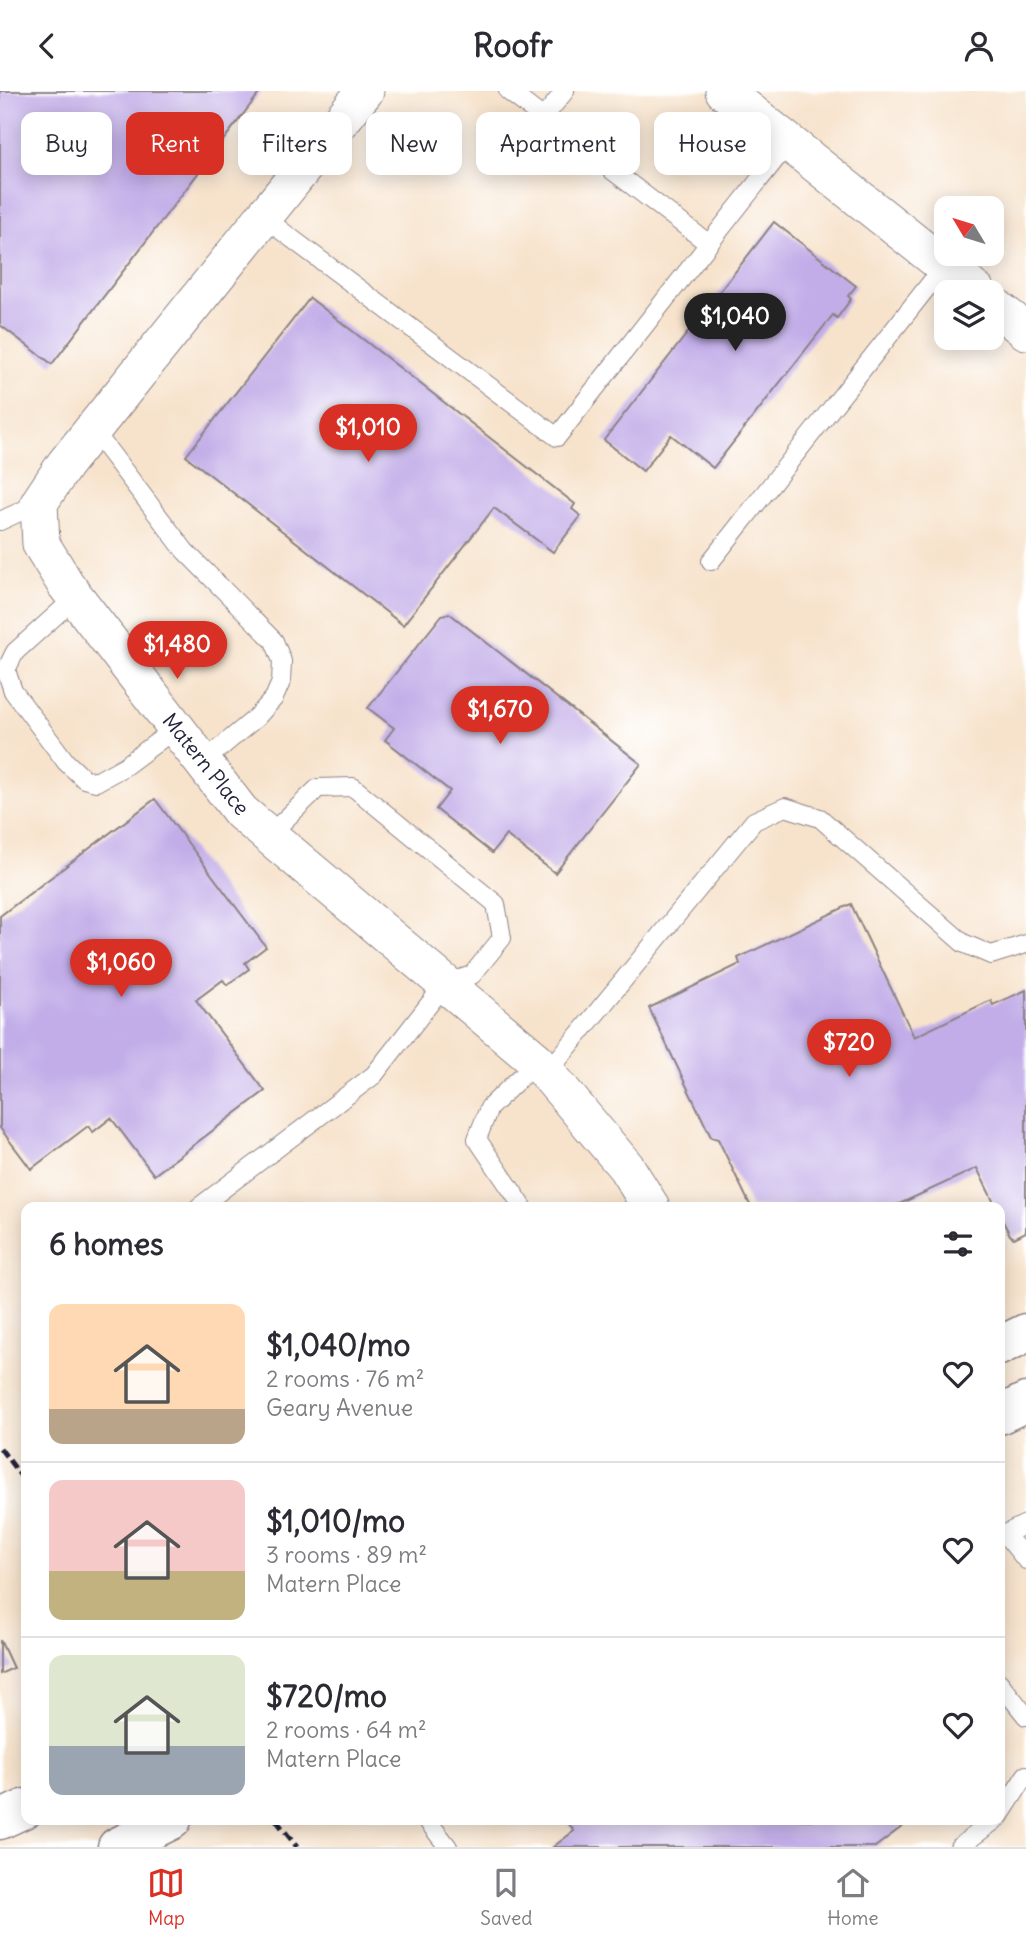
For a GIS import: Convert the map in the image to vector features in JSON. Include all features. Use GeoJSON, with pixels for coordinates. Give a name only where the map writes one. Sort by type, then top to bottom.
{"type":"FeatureCollection","features":[{"type":"Feature","properties":{"kind":"main road"},"geometry":{"type":"LineString","coordinates":[[1005,1343],[1026,1333]]}},
{"type":"Feature","properties":{"kind":"main road"},"geometry":{"type":"LineString","coordinates":[[1005,1412],[1026,1402]]}},
{"type":"Feature","properties":{"kind":"main road"},"geometry":{"type":"LineString","coordinates":[[0,1820],[21,1810]]}},
{"type":"Feature","properties":{"kind":"main road"},"geometry":{"type":"LineString","coordinates":[[117,1847],[162,1825]]}},
{"type":"Feature","properties":{"kind":"street"},"geometry":{"type":"LineString","coordinates":[[39,503],[65,464],[365,91]]}},
{"type":"Feature","properties":{"kind":"street"},"geometry":{"type":"LineString","coordinates":[[724,91],[934,258]]}},
{"type":"Feature","properties":{"kind":"street"},"geometry":{"type":"LineString","coordinates":[[944,266],[962,280]]}},
{"type":"Feature","properties":{"kind":"street"},"geometry":{"type":"LineString","coordinates":[[1004,314],[1026,331]]}},
{"type":"Feature","properties":{"kind":"street","name":"Matern Place"},"geometry":{"type":"LineString","coordinates":[[39,503],[41,544],[76,597],[241,812],[542,1067],[626,1167],[648,1202]]}},
{"type":"Feature","properties":{"kind":"lane"},"geometry":{"type":"LineString","coordinates":[[509,91],[535,112]]}},
{"type":"Feature","properties":{"kind":"lane"},"geometry":{"type":"LineString","coordinates":[[548,112],[565,91]]}},
{"type":"Feature","properties":{"kind":"lane"},"geometry":{"type":"LineString","coordinates":[[263,217],[557,437],[789,142]]}},
{"type":"Feature","properties":{"kind":"lane"},"geometry":{"type":"LineString","coordinates":[[618,175],[709,244]]}},
{"type":"Feature","properties":{"kind":"lane"},"geometry":{"type":"LineString","coordinates":[[710,561],[944,266]]}},
{"type":"Feature","properties":{"kind":"lane"},"geometry":{"type":"LineString","coordinates":[[93,430],[185,551],[274,641],[282,661],[281,682],[274,698],[257,717],[203,762]]}},
{"type":"Feature","properties":{"kind":"lane"},"geometry":{"type":"LineString","coordinates":[[0,521],[39,503]]}},
{"type":"Feature","properties":{"kind":"lane"},"geometry":{"type":"LineString","coordinates":[[76,597],[15,652],[6,670],[13,691],[66,762],[84,779],[96,782],[132,761],[176,728]]}},
{"type":"Feature","properties":{"kind":"lane"},"geometry":{"type":"LineString","coordinates":[[206,1202],[374,1075],[445,984],[472,975],[502,938],[496,904],[353,787],[318,788],[269,835]]}},
{"type":"Feature","properties":{"kind":"lane"},"geometry":{"type":"LineString","coordinates":[[520,1202],[477,1139],[489,1108],[542,1067],[754,821],[785,807],[820,818],[963,943],[991,955],[1026,944]]}},
{"type":"Feature","properties":{"kind":"lane"},"geometry":{"type":"LineString","coordinates":[[1005,1534],[1026,1524]]}},
{"type":"Feature","properties":{"kind":"lane"},"geometry":{"type":"LineString","coordinates":[[1005,1539],[1026,1560]]}},
{"type":"Feature","properties":{"kind":"lane"},"geometry":{"type":"LineString","coordinates":[[1005,1690],[1026,1716]]}},
{"type":"Feature","properties":{"kind":"lane"},"geometry":{"type":"LineString","coordinates":[[1005,1807],[1026,1775]]}},
{"type":"Feature","properties":{"kind":"lane"},"geometry":{"type":"LineString","coordinates":[[432,1825],[447,1847]]}},
{"type":"Feature","properties":{"kind":"lane"},"geometry":{"type":"LineString","coordinates":[[959,1847],[989,1825]]}},
{"type":"Feature","properties":{"kind":"building"},"geometry":{"type":"Polygon","coordinates":[[[0,91],[261,91],[245,112],[238,112],[238,121],[224,139],[224,112],[126,112],[126,175],[197,175],[52,364],[0,325],[0,91]]]}},
{"type":"Feature","properties":{"kind":"building"},"geometry":{"type":"Polygon","coordinates":[[[774,222],[856,286],[848,296],[851,299],[837,318],[833,315],[713,468],[671,435],[643,471],[604,440],[774,222]]]}},
{"type":"Feature","properties":{"kind":"building"},"geometry":{"type":"Polygon","coordinates":[[[310,298],[575,504],[572,509],[581,516],[553,552],[494,508],[403,625],[186,456],[310,298]]]}},
{"type":"Feature","properties":{"kind":"building"},"geometry":{"type":"Polygon","coordinates":[[[449,613],[641,764],[555,873],[506,835],[492,853],[436,809],[450,791],[385,740],[394,728],[368,708],[442,615],[449,613]]]}},
{"type":"Feature","properties":{"kind":"building"},"geometry":{"type":"Polygon","coordinates":[[[155,799],[266,947],[245,963],[249,969],[227,985],[223,980],[196,1000],[265,1091],[154,1175],[111,1118],[93,1132],[88,1126],[31,1169],[0,1128],[0,916],[155,799]]]}},
{"type":"Feature","properties":{"kind":"building"},"geometry":{"type":"Polygon","coordinates":[[[851,904],[914,1037],[991,1000],[993,1005],[1026,990],[1026,1232],[1014,1238],[1010,1235],[1005,1225],[1005,1202],[994,1202],[977,1168],[904,1202],[749,1202],[718,1139],[711,1137],[649,1008],[740,964],[738,958],[851,904]]]}},
{"type":"Feature","properties":{"kind":"building"},"geometry":{"type":"Polygon","coordinates":[[[0,1640],[13,1668],[0,1674],[0,1640]]]}},
{"type":"Feature","properties":{"kind":"building"},"geometry":{"type":"Polygon","coordinates":[[[570,1825],[904,1825],[875,1847],[553,1847],[574,1831],[570,1825]]]}},
{"type":"Feature","properties":{"kind":"railway"},"geometry":{"type":"LineString","coordinates":[[0,1448],[21,1476]]}},
{"type":"Feature","properties":{"kind":"railway"},"geometry":{"type":"LineString","coordinates":[[280,1825],[297,1847]]}}]}
